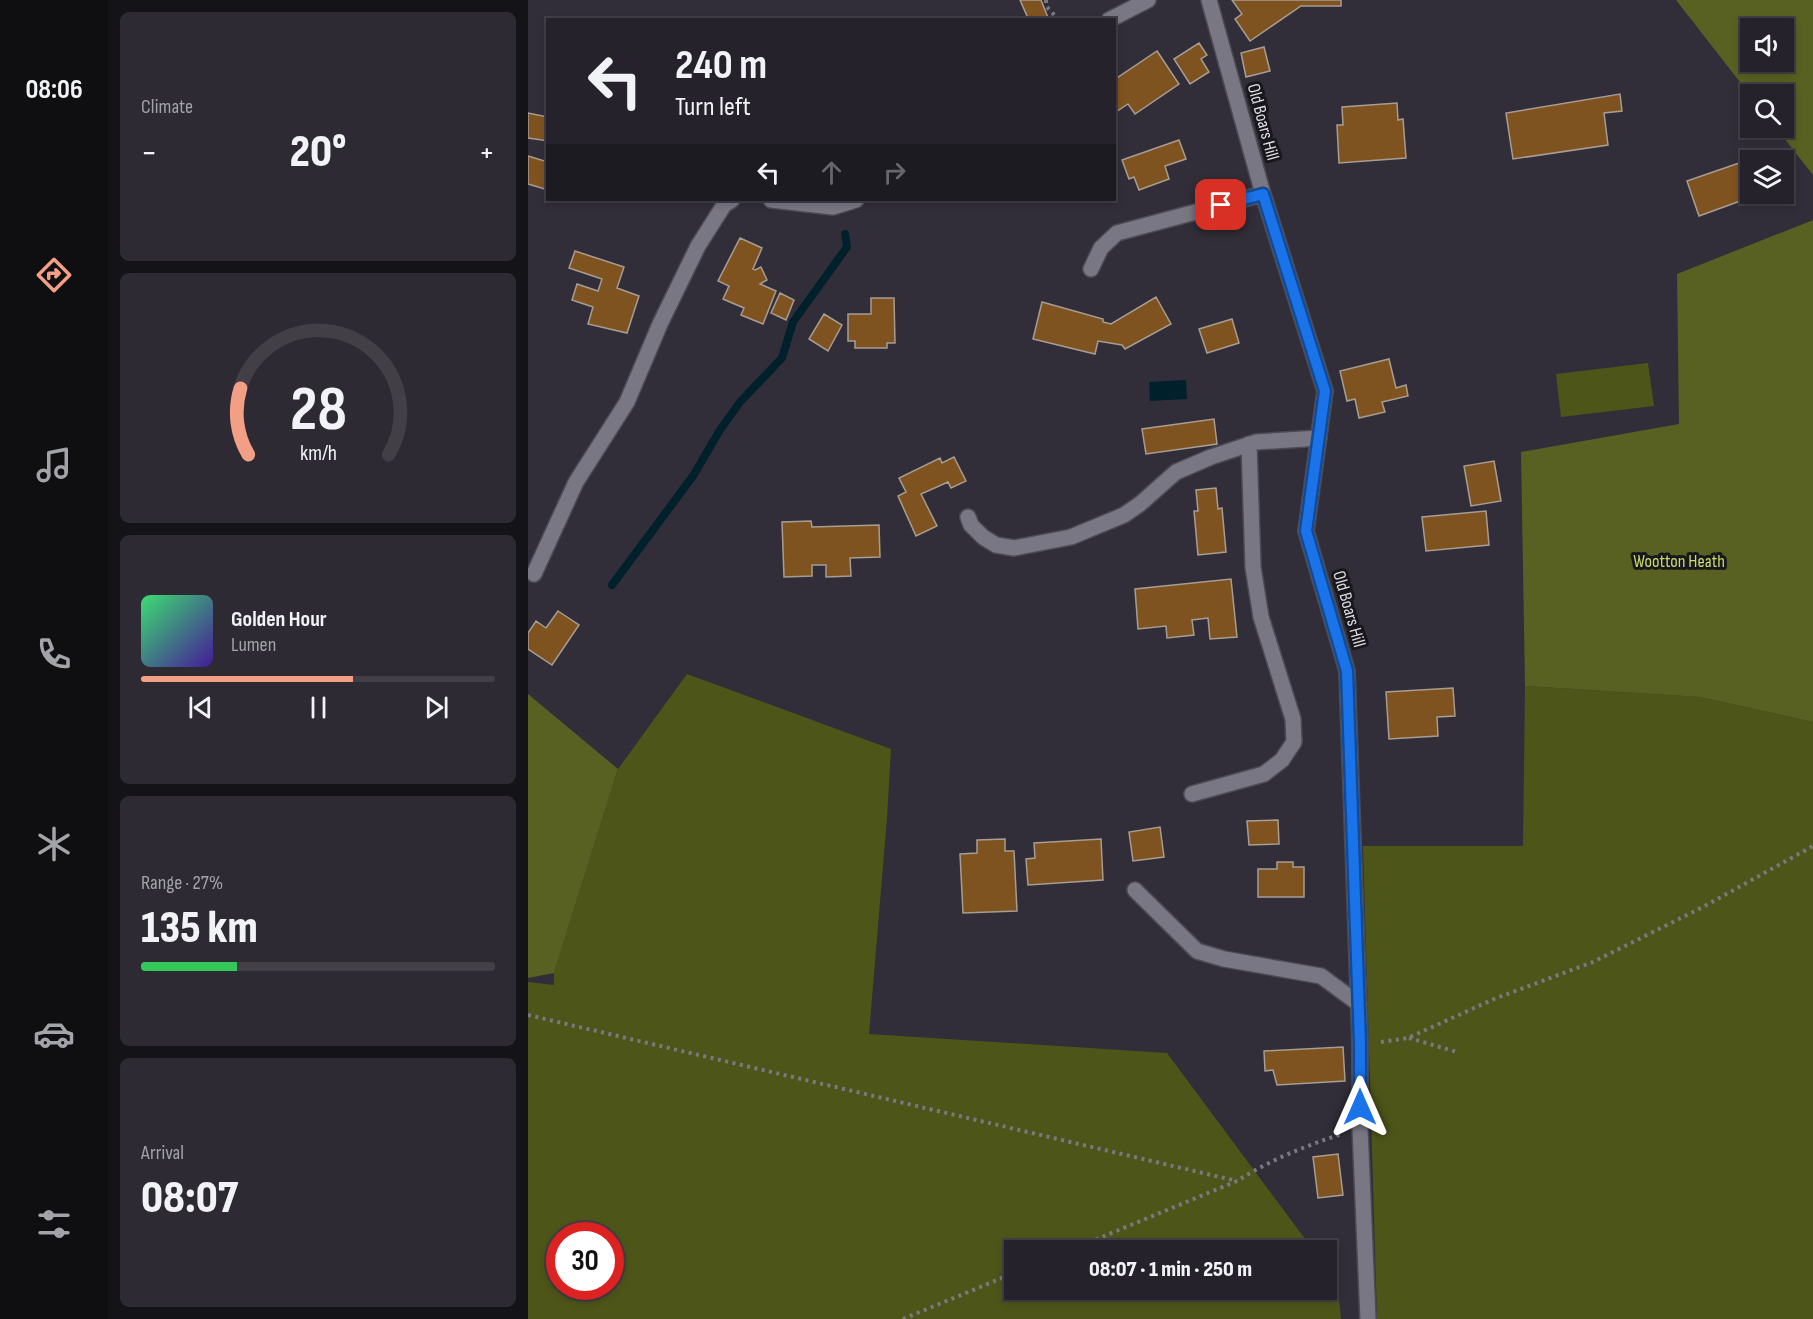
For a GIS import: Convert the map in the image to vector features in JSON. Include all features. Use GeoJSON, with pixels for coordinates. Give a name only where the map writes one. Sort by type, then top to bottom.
{"type":"FeatureCollection","features":[{"type":"Feature","properties":{"kind":"street"},"geometry":{"type":"LineString","coordinates":[[1114,18],[1148,0]]}},
{"type":"Feature","properties":{"kind":"street","name":"Old Boars Hill"},"geometry":{"type":"LineString","coordinates":[[1209,0],[1263,194],[1325,391],[1306,531],[1347,671],[1359,1004],[1360,1128],[1368,1319]]}},
{"type":"Feature","properties":{"kind":"street"},"geometry":{"type":"LineString","coordinates":[[1091,269],[1101,248],[1117,233],[1263,194]]}},
{"type":"Feature","properties":{"kind":"street"},"geometry":{"type":"LineString","coordinates":[[534,574],[576,482],[627,402],[660,324],[698,246],[724,205],[730,201]]}},
{"type":"Feature","properties":{"kind":"street"},"geometry":{"type":"LineString","coordinates":[[780,201],[833,207],[853,201]]}},
{"type":"Feature","properties":{"kind":"street"},"geometry":{"type":"LineString","coordinates":[[968,517],[971,525],[983,537],[996,545],[1014,548],[1071,537],[1124,515],[1176,472],[1211,457],[1249,444],[1319,438]]}},
{"type":"Feature","properties":{"kind":"street"},"geometry":{"type":"LineString","coordinates":[[1192,794],[1264,774],[1282,760],[1294,742],[1293,719],[1261,618],[1253,567],[1249,444]]}},
{"type":"Feature","properties":{"kind":"street"},"geometry":{"type":"LineString","coordinates":[[1135,890],[1181,938],[1197,951],[1224,959],[1321,976],[1359,1004]]}},
{"type":"Feature","properties":{"kind":"path"},"geometry":{"type":"LineString","coordinates":[[1046,0],[1047,6],[1057,18]]}},
{"type":"Feature","properties":{"kind":"path"},"geometry":{"type":"LineString","coordinates":[[1360,1043],[1408,1038],[1494,999],[1593,962],[1703,907],[1813,846]]}},
{"type":"Feature","properties":{"kind":"path"},"geometry":{"type":"LineString","coordinates":[[528,1015],[1237,1181]]}},
{"type":"Feature","properties":{"kind":"path"},"geometry":{"type":"LineString","coordinates":[[1408,1038],[1457,1052]]}},
{"type":"Feature","properties":{"kind":"path"},"geometry":{"type":"LineString","coordinates":[[1095,1240],[1237,1181],[1302,1148],[1360,1128]]}},
{"type":"Feature","properties":{"kind":"path"},"geometry":{"type":"LineString","coordinates":[[903,1319],[1004,1277]]}},
{"type":"Feature","properties":{"kind":"green space"},"geometry":{"type":"Polygon","coordinates":[[[1676,0],[1813,0],[1813,175],[1784,138],[1794,138],[1794,84],[1741,84],[1676,0]]]}},
{"type":"Feature","properties":{"kind":"green space","name":"Wootton Heath"},"geometry":{"type":"Polygon","coordinates":[[[1813,220],[1813,722],[1700,697],[1525,686],[1521,452],[1679,424],[1677,274],[1813,220]]]}},
{"type":"Feature","properties":{"kind":"green space"},"geometry":{"type":"Polygon","coordinates":[[[1648,363],[1654,406],[1561,417],[1556,374],[1648,363]]]}},
{"type":"Feature","properties":{"kind":"green space"},"geometry":{"type":"Polygon","coordinates":[[[687,674],[891,749],[869,1034],[1167,1053],[1306,1240],[1004,1240],[1004,1300],[1337,1300],[1337,1289],[1341,1319],[528,1319],[528,982],[554,985],[554,973],[618,769],[687,674]]]}},
{"type":"Feature","properties":{"kind":"green space"},"geometry":{"type":"Polygon","coordinates":[[[1525,686],[1700,697],[1813,722],[1813,1319],[1377,1319],[1363,846],[1523,846],[1525,686]]]}},
{"type":"Feature","properties":{"kind":"green space"},"geometry":{"type":"Polygon","coordinates":[[[528,694],[618,769],[554,973],[528,978],[528,694]]]}},
{"type":"Feature","properties":{"kind":"water"},"geometry":{"type":"Polygon","coordinates":[[[1186,380],[1187,399],[1150,401],[1149,382],[1186,380]]]}},
{"type":"Feature","properties":{"kind":"building"},"geometry":{"type":"Polygon","coordinates":[[[1020,0],[1041,0],[1048,18],[1023,18],[1027,16],[1020,0]]]}},
{"type":"Feature","properties":{"kind":"building"},"geometry":{"type":"Polygon","coordinates":[[[1232,0],[1341,0],[1341,6],[1301,6],[1250,41],[1235,19],[1242,14],[1232,0]]]}},
{"type":"Feature","properties":{"kind":"building"},"geometry":{"type":"Polygon","coordinates":[[[1199,43],[1207,55],[1201,59],[1209,72],[1190,84],[1174,59],[1199,43]]]}},
{"type":"Feature","properties":{"kind":"building"},"geometry":{"type":"Polygon","coordinates":[[[1264,47],[1270,71],[1246,77],[1241,53],[1264,47]]]}},
{"type":"Feature","properties":{"kind":"building"},"geometry":{"type":"Polygon","coordinates":[[[1157,51],[1179,84],[1135,114],[1128,104],[1116,112],[1116,79],[1157,51]]]}},
{"type":"Feature","properties":{"kind":"building"},"geometry":{"type":"Polygon","coordinates":[[[1620,94],[1622,111],[1604,113],[1608,145],[1513,159],[1506,113],[1620,94]]]}},
{"type":"Feature","properties":{"kind":"building"},"geometry":{"type":"Polygon","coordinates":[[[1397,103],[1398,120],[1403,119],[1406,158],[1339,163],[1337,125],[1343,125],[1342,107],[1397,103]]]}},
{"type":"Feature","properties":{"kind":"building"},"geometry":{"type":"Polygon","coordinates":[[[528,113],[546,117],[546,141],[528,138],[528,113]]]}},
{"type":"Feature","properties":{"kind":"building"},"geometry":{"type":"Polygon","coordinates":[[[1179,140],[1186,159],[1165,166],[1169,179],[1139,190],[1134,177],[1129,179],[1122,160],[1179,140]]]}},
{"type":"Feature","properties":{"kind":"building"},"geometry":{"type":"Polygon","coordinates":[[[528,156],[546,161],[546,189],[528,184],[528,156]]]}},
{"type":"Feature","properties":{"kind":"building"},"geometry":{"type":"Polygon","coordinates":[[[1740,163],[1740,201],[1699,216],[1687,181],[1740,163]]]}},
{"type":"Feature","properties":{"kind":"building"},"geometry":{"type":"Polygon","coordinates":[[[740,238],[762,248],[753,269],[761,267],[767,280],[760,284],[776,291],[763,324],[741,315],[744,308],[723,299],[729,286],[718,281],[740,238]]]}},
{"type":"Feature","properties":{"kind":"building"},"geometry":{"type":"Polygon","coordinates":[[[575,251],[624,267],[617,288],[639,296],[627,333],[588,324],[593,307],[572,300],[577,284],[598,291],[602,279],[569,268],[575,251]]]}},
{"type":"Feature","properties":{"kind":"building"},"geometry":{"type":"Polygon","coordinates":[[[780,293],[794,300],[786,320],[771,313],[780,293]]]}},
{"type":"Feature","properties":{"kind":"building"},"geometry":{"type":"Polygon","coordinates":[[[1156,297],[1171,324],[1125,349],[1122,345],[1098,341],[1095,354],[1033,339],[1042,302],[1103,319],[1103,322],[1111,324],[1156,297]]]}},
{"type":"Feature","properties":{"kind":"building"},"geometry":{"type":"Polygon","coordinates":[[[871,298],[894,298],[895,343],[887,343],[887,348],[855,348],[855,341],[848,341],[848,314],[871,314],[871,298]]]}},
{"type":"Feature","properties":{"kind":"building"},"geometry":{"type":"Polygon","coordinates":[[[824,314],[842,325],[828,351],[809,339],[824,314]]]}},
{"type":"Feature","properties":{"kind":"building"},"geometry":{"type":"Polygon","coordinates":[[[1232,319],[1239,343],[1207,353],[1199,329],[1232,319]]]}},
{"type":"Feature","properties":{"kind":"building"},"geometry":{"type":"Polygon","coordinates":[[[1389,359],[1396,388],[1406,385],[1408,396],[1382,402],[1385,412],[1359,418],[1355,399],[1347,401],[1340,371],[1389,359]]]}},
{"type":"Feature","properties":{"kind":"building"},"geometry":{"type":"Polygon","coordinates":[[[1214,419],[1217,444],[1146,454],[1142,429],[1214,419]]]}},
{"type":"Feature","properties":{"kind":"building"},"geometry":{"type":"Polygon","coordinates":[[[954,457],[966,481],[951,488],[948,482],[921,494],[937,526],[916,536],[898,496],[906,492],[899,478],[940,458],[942,463],[954,457]]]}},
{"type":"Feature","properties":{"kind":"building"},"geometry":{"type":"Polygon","coordinates":[[[1494,461],[1501,501],[1471,506],[1464,466],[1494,461]]]}},
{"type":"Feature","properties":{"kind":"building"},"geometry":{"type":"Polygon","coordinates":[[[1216,488],[1218,509],[1222,508],[1226,552],[1198,555],[1194,511],[1198,511],[1196,490],[1216,488]]]}},
{"type":"Feature","properties":{"kind":"building"},"geometry":{"type":"Polygon","coordinates":[[[1486,511],[1489,545],[1426,551],[1422,517],[1486,511]]]}},
{"type":"Feature","properties":{"kind":"building"},"geometry":{"type":"Polygon","coordinates":[[[811,521],[812,527],[879,525],[880,557],[850,558],[851,576],[826,577],[826,565],[812,565],[812,576],[784,577],[782,522],[811,521]]]}},
{"type":"Feature","properties":{"kind":"building"},"geometry":{"type":"Polygon","coordinates":[[[1231,579],[1237,637],[1210,639],[1208,618],[1192,620],[1194,635],[1167,638],[1166,626],[1138,629],[1135,589],[1231,579]]]}},
{"type":"Feature","properties":{"kind":"building"},"geometry":{"type":"Polygon","coordinates":[[[558,611],[579,625],[552,665],[528,649],[528,633],[536,621],[546,628],[558,611]]]}},
{"type":"Feature","properties":{"kind":"building"},"geometry":{"type":"Polygon","coordinates":[[[1453,688],[1455,716],[1437,717],[1438,736],[1389,739],[1386,692],[1453,688]]]}},
{"type":"Feature","properties":{"kind":"building"},"geometry":{"type":"Polygon","coordinates":[[[1278,820],[1279,844],[1249,845],[1247,821],[1278,820]]]}},
{"type":"Feature","properties":{"kind":"building"},"geometry":{"type":"Polygon","coordinates":[[[1160,827],[1164,857],[1133,861],[1129,832],[1160,827]]]}},
{"type":"Feature","properties":{"kind":"building"},"geometry":{"type":"Polygon","coordinates":[[[1005,839],[1005,851],[1014,851],[1017,911],[963,913],[960,854],[977,853],[977,840],[1005,839]]]}},
{"type":"Feature","properties":{"kind":"building"},"geometry":{"type":"Polygon","coordinates":[[[1101,839],[1103,880],[1028,885],[1026,859],[1035,858],[1034,843],[1101,839]]]}},
{"type":"Feature","properties":{"kind":"building"},"geometry":{"type":"Polygon","coordinates":[[[1277,862],[1293,862],[1293,867],[1304,867],[1304,897],[1258,897],[1258,869],[1277,869],[1277,862]]]}},
{"type":"Feature","properties":{"kind":"building"},"geometry":{"type":"Polygon","coordinates":[[[1343,1047],[1345,1081],[1277,1085],[1273,1070],[1265,1071],[1264,1051],[1343,1047]]]}},
{"type":"Feature","properties":{"kind":"building"},"geometry":{"type":"Polygon","coordinates":[[[1338,1154],[1343,1195],[1318,1198],[1313,1157],[1338,1154]]]}},
{"type":"Feature","properties":{"kind":"waterway"},"geometry":{"type":"LineString","coordinates":[[612,585],[693,476],[720,430],[740,402],[782,358],[793,322],[847,247],[845,234]]}},
{"type":"Feature","properties":{"kind":"route"},"geometry":{"type":"LineString","coordinates":[[1221,205],[1263,194],[1325,391],[1306,531],[1347,671],[1360,1043],[1360,1107]]}}]}
